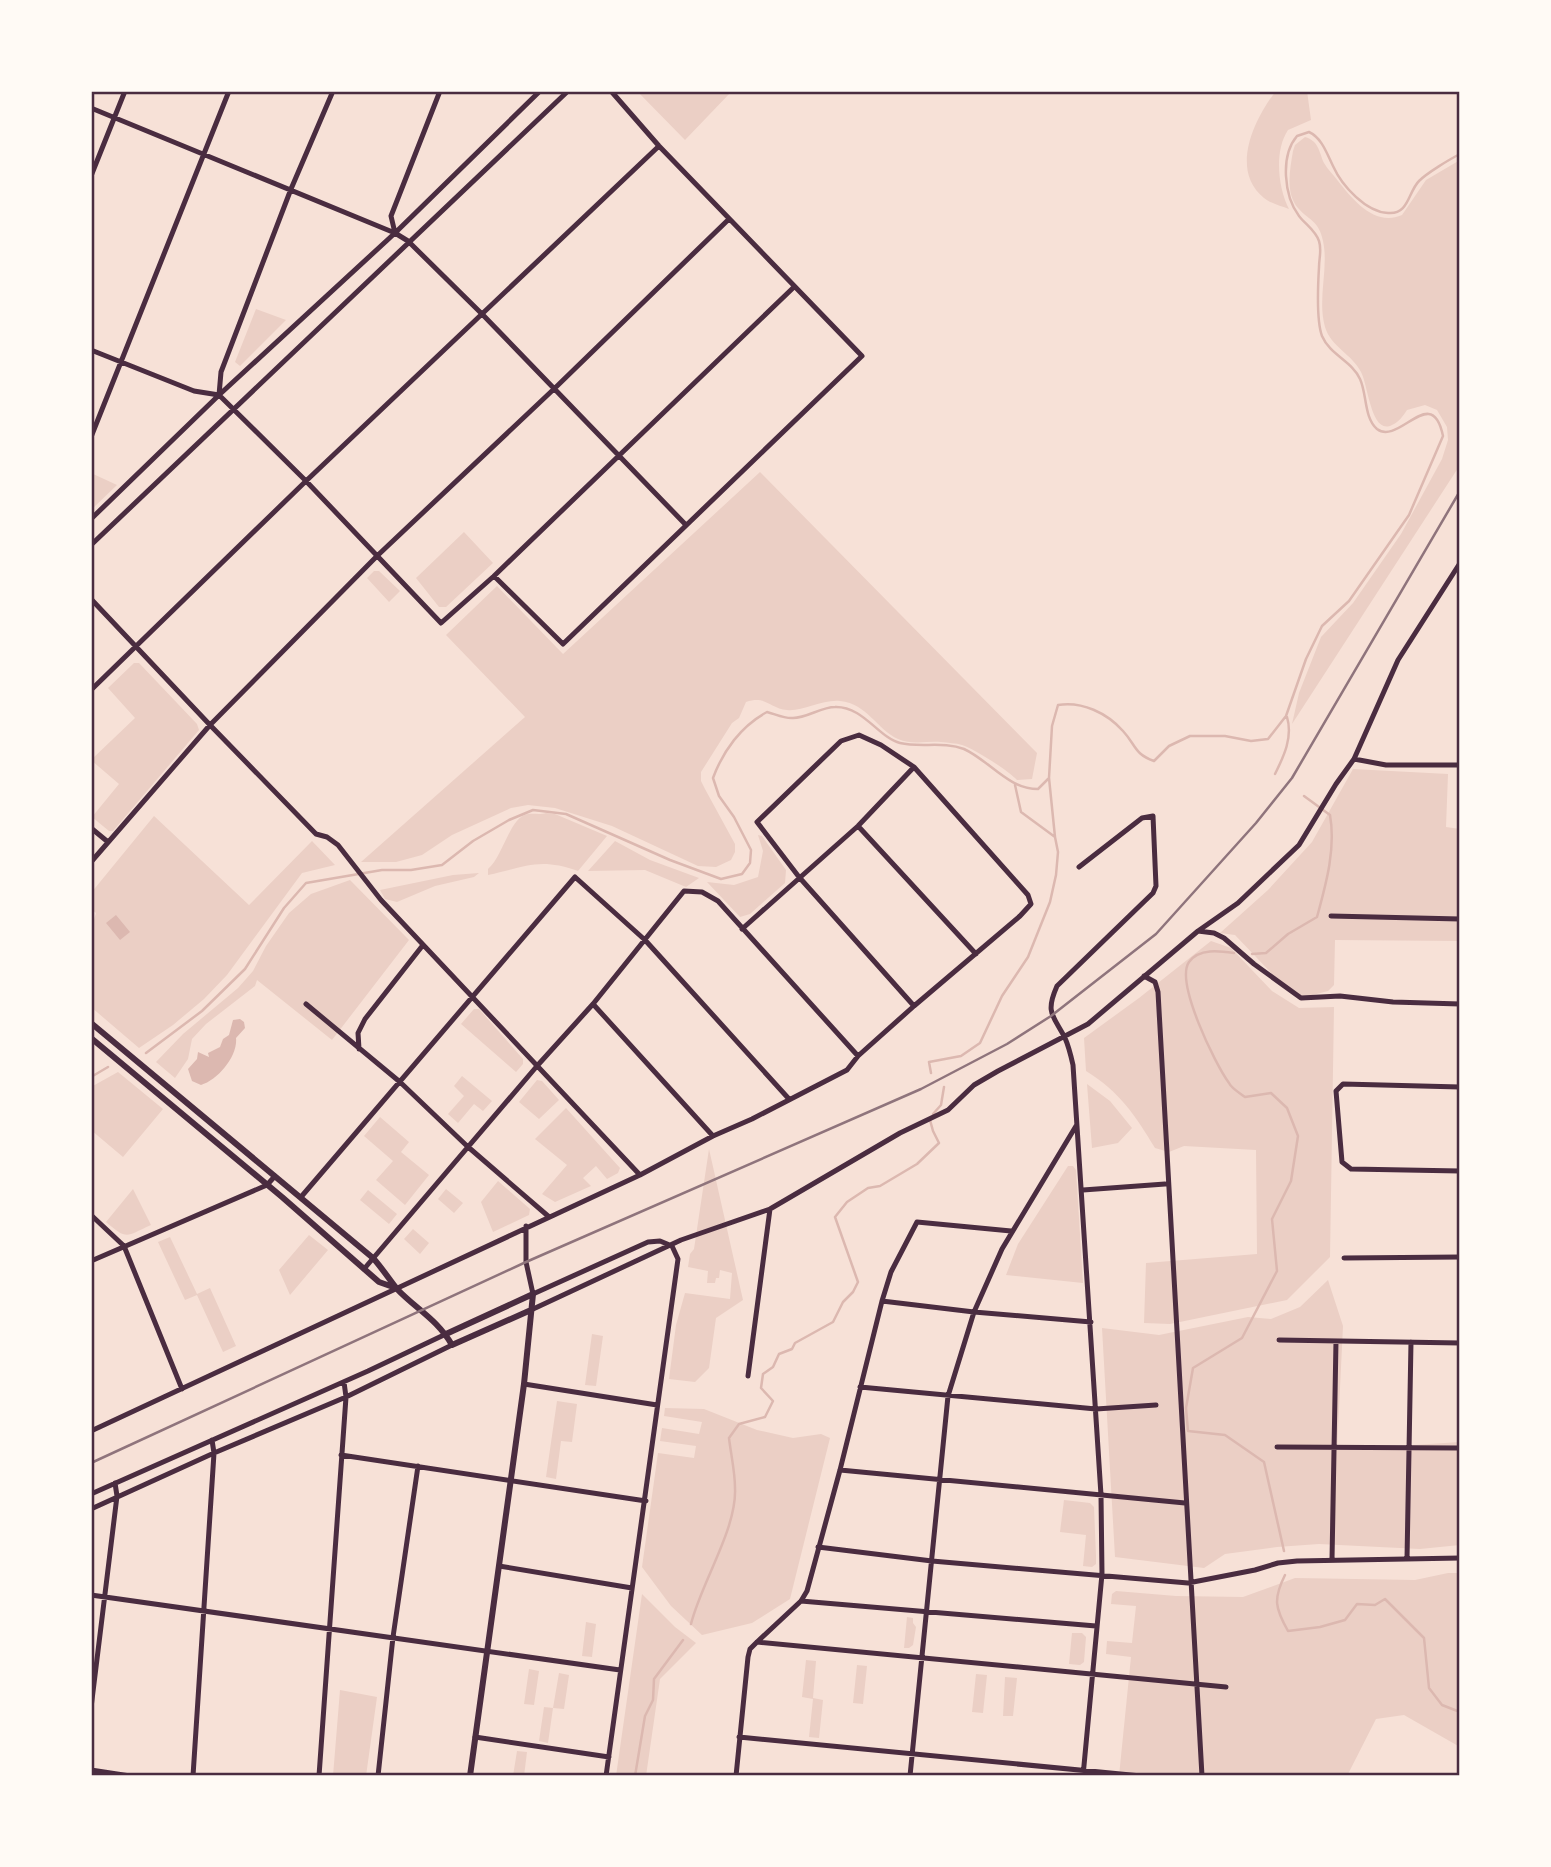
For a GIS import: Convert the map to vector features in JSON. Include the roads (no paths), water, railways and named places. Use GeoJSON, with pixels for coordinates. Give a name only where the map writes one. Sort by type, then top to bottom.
{"type":"FeatureCollection","features":[{"type":"Feature","properties":{"kind":"street"},"geometry":{"type":"LineString","coordinates":[[91,176],[125,91]]}},
{"type":"Feature","properties":{"kind":"street"},"geometry":{"type":"LineString","coordinates":[[91,437],[229,91]]}},
{"type":"Feature","properties":{"kind":"street"},"geometry":{"type":"LineString","coordinates":[[219,395],[220,372],[291,189],[333,91]]}},
{"type":"Feature","properties":{"kind":"street"},"geometry":{"type":"LineString","coordinates":[[395,233],[391,216],[440,91]]}},
{"type":"Feature","properties":{"kind":"street"},"geometry":{"type":"LineString","coordinates":[[91,519],[219,395],[395,233],[540,91]]}},
{"type":"Feature","properties":{"kind":"street"},"geometry":{"type":"LineString","coordinates":[[91,545],[568,91]]}},
{"type":"Feature","properties":{"kind":"street"},"geometry":{"type":"LineString","coordinates":[[494,576],[563,644],[862,356],[659,146],[611,91]]}},
{"type":"Feature","properties":{"kind":"street"},"geometry":{"type":"LineString","coordinates":[[91,108],[291,189],[395,233],[408,242],[555,388],[685,524]]}},
{"type":"Feature","properties":{"kind":"street"},"geometry":{"type":"LineString","coordinates":[[91,690],[306,481],[659,146]]}},
{"type":"Feature","properties":{"kind":"street"},"geometry":{"type":"LineString","coordinates":[[91,862],[210,725],[377,556],[729,219]]}},
{"type":"Feature","properties":{"kind":"street"},"geometry":{"type":"LineString","coordinates":[[91,350],[194,391],[219,395],[306,481],[441,624],[794,287]]}},
{"type":"Feature","properties":{"kind":"street"},"geometry":{"type":"LineString","coordinates":[[91,1509],[346,1397],[452,1345],[673,1246],[681,1240],[770,1209],[900,1133],[948,1110],[974,1085],[1088,1024],[1198,931],[1238,903],[1299,845],[1354,760],[1398,660],[1460,562]]}},
{"type":"Feature","properties":{"kind":"street"},"geometry":{"type":"LineString","coordinates":[[91,599],[316,834],[327,837],[338,845],[381,900],[640,1175]]}},
{"type":"Feature","properties":{"kind":"street"},"geometry":{"type":"LineString","coordinates":[[91,1431],[640,1175],[846,1070],[914,1006],[1020,916],[1031,904],[1028,895],[914,767],[859,735],[841,741],[757,822],[799,877],[914,1006]]}},
{"type":"Feature","properties":{"kind":"street"},"geometry":{"type":"LineString","coordinates":[[1354,760],[1386,765],[1460,765]]}},
{"type":"Feature","properties":{"kind":"street"},"geometry":{"type":"LineString","coordinates":[[743,929],[858,825],[914,767]]}},
{"type":"Feature","properties":{"kind":"street"},"geometry":{"type":"LineString","coordinates":[[1079,867],[1142,818],[1153,816],[1156,886],[1153,893],[1057,986],[1053,995],[1051,1016],[1064,1037],[1073,1065],[1101,1495],[1102,1574],[1083,1773]]}},
{"type":"Feature","properties":{"kind":"street"},"geometry":{"type":"LineString","coordinates":[[858,825],[976,954]]}},
{"type":"Feature","properties":{"kind":"street"},"geometry":{"type":"LineString","coordinates":[[91,828],[108,842]]}},
{"type":"Feature","properties":{"kind":"street"},"geometry":{"type":"LineString","coordinates":[[300,1197],[575,877],[645,940],[789,1100]]}},
{"type":"Feature","properties":{"kind":"street"},"geometry":{"type":"LineString","coordinates":[[364,1269],[467,1146],[593,1004],[684,891],[702,892],[718,901],[859,1056]]}},
{"type":"Feature","properties":{"kind":"street"},"geometry":{"type":"LineString","coordinates":[[1331,916],[1460,919]]}},
{"type":"Feature","properties":{"kind":"street"},"geometry":{"type":"LineString","coordinates":[[1198,931],[1214,933],[1224,939],[1301,998],[1340,996],[1393,1002],[1460,1004]]}},
{"type":"Feature","properties":{"kind":"street"},"geometry":{"type":"LineString","coordinates":[[359,1049],[358,1033],[365,1019],[423,945]]}},
{"type":"Feature","properties":{"kind":"street"},"geometry":{"type":"LineString","coordinates":[[1144,975],[1154,982],[1158,992],[1202,1776]]}},
{"type":"Feature","properties":{"kind":"street"},"geometry":{"type":"LineString","coordinates":[[306,1004],[400,1082],[467,1146],[548,1216]]}},
{"type":"Feature","properties":{"kind":"street"},"geometry":{"type":"LineString","coordinates":[[593,1004],[713,1136]]}},
{"type":"Feature","properties":{"kind":"street"},"geometry":{"type":"LineString","coordinates":[[91,1023],[373,1258],[396,1288],[424,1311],[446,1334],[452,1345]]}},
{"type":"Feature","properties":{"kind":"street"},"geometry":{"type":"LineString","coordinates":[[91,1038],[379,1282],[396,1288]]}},
{"type":"Feature","properties":{"kind":"street"},"geometry":{"type":"LineString","coordinates":[[1460,1087],[1343,1084],[1336,1091],[1342,1163],[1346,1167],[1460,1171]]}},
{"type":"Feature","properties":{"kind":"street"},"geometry":{"type":"LineString","coordinates":[[910,1776],[942,1479],[948,1396],[974,1312],[1011,1231],[1077,1124]]}},
{"type":"Feature","properties":{"kind":"street"},"geometry":{"type":"LineString","coordinates":[[91,1261],[267,1185],[275,1176]]}},
{"type":"Feature","properties":{"kind":"street"},"geometry":{"type":"LineString","coordinates":[[1083,1190],[1166,1184]]}},
{"type":"Feature","properties":{"kind":"street"},"geometry":{"type":"LineString","coordinates":[[748,1376],[770,1209]]}},
{"type":"Feature","properties":{"kind":"street"},"geometry":{"type":"LineString","coordinates":[[91,1215],[124,1246],[182,1389]]}},
{"type":"Feature","properties":{"kind":"street"},"geometry":{"type":"LineString","coordinates":[[736,1776],[750,1649],[801,1601],[807,1591],[891,1272],[917,1222],[1011,1231]]}},
{"type":"Feature","properties":{"kind":"street"},"geometry":{"type":"LineString","coordinates":[[470,1776],[524,1384],[533,1294],[526,1262],[526,1226]]}},
{"type":"Feature","properties":{"kind":"street"},"geometry":{"type":"LineString","coordinates":[[91,1494],[344,1382],[648,1242],[660,1241],[673,1246],[678,1259],[606,1776]]}},
{"type":"Feature","properties":{"kind":"street"},"geometry":{"type":"LineString","coordinates":[[1343,1258],[1460,1257]]}},
{"type":"Feature","properties":{"kind":"street"},"geometry":{"type":"LineString","coordinates":[[882,1301],[1091,1322]]}},
{"type":"Feature","properties":{"kind":"street"},"geometry":{"type":"LineString","coordinates":[[1279,1340],[1460,1343]]}},
{"type":"Feature","properties":{"kind":"street"},"geometry":{"type":"LineString","coordinates":[[1332,1560],[1336,1341]]}},
{"type":"Feature","properties":{"kind":"street"},"geometry":{"type":"LineString","coordinates":[[1407,1559],[1410,1342]]}},
{"type":"Feature","properties":{"kind":"street"},"geometry":{"type":"LineString","coordinates":[[319,1776],[346,1397],[344,1382]]}},
{"type":"Feature","properties":{"kind":"street"},"geometry":{"type":"LineString","coordinates":[[524,1384],[657,1405]]}},
{"type":"Feature","properties":{"kind":"street"},"geometry":{"type":"LineString","coordinates":[[860,1387],[1097,1409],[1156,1405]]}},
{"type":"Feature","properties":{"kind":"street"},"geometry":{"type":"LineString","coordinates":[[193,1776],[214,1453],[212,1440]]}},
{"type":"Feature","properties":{"kind":"street"},"geometry":{"type":"LineString","coordinates":[[1277,1447],[1460,1448]]}},
{"type":"Feature","properties":{"kind":"street"},"geometry":{"type":"LineString","coordinates":[[341,1455],[646,1501]]}},
{"type":"Feature","properties":{"kind":"street"},"geometry":{"type":"LineString","coordinates":[[378,1776],[393,1637],[418,1466]]}},
{"type":"Feature","properties":{"kind":"street"},"geometry":{"type":"LineString","coordinates":[[841,1470],[1185,1503]]}},
{"type":"Feature","properties":{"kind":"street"},"geometry":{"type":"LineString","coordinates":[[91,1708],[117,1496],[115,1483]]}},
{"type":"Feature","properties":{"kind":"street"},"geometry":{"type":"LineString","coordinates":[[818,1547],[932,1561],[1190,1583],[1278,1563],[1460,1558]]}},
{"type":"Feature","properties":{"kind":"street"},"geometry":{"type":"LineString","coordinates":[[499,1566],[632,1588]]}},
{"type":"Feature","properties":{"kind":"street"},"geometry":{"type":"LineString","coordinates":[[91,1595],[620,1670]]}},
{"type":"Feature","properties":{"kind":"street"},"geometry":{"type":"LineString","coordinates":[[801,1601],[1096,1626]]}},
{"type":"Feature","properties":{"kind":"street"},"geometry":{"type":"LineString","coordinates":[[757,1642],[1092,1672],[1226,1687]]}},
{"type":"Feature","properties":{"kind":"street"},"geometry":{"type":"LineString","coordinates":[[475,1737],[609,1757]]}},
{"type":"Feature","properties":{"kind":"street"},"geometry":{"type":"LineString","coordinates":[[739,1737],[1083,1773],[1141,1776]]}},
{"type":"Feature","properties":{"kind":"street"},"geometry":{"type":"LineString","coordinates":[[91,1770],[131,1776]]}},
{"type":"Feature","properties":{"kind":"waterway"},"geometry":{"type":"LineString","coordinates":[[146,1053],[202,1011],[245,969],[284,908],[306,883],[382,870],[411,870],[442,865],[473,841],[509,820],[533,810],[566,814],[670,860],[721,879],[742,874],[750,863],[751,850],[734,817],[719,796],[713,778],[734,740],[749,724],[767,712],[793,718],[830,707],[845,708],[862,717],[892,740],[964,749],[1008,780],[1027,788],[1038,789],[1049,778],[1052,726],[1058,705],[1076,705],[1102,714],[1123,731],[1139,752],[1154,761],[1169,746],[1190,736],[1225,736],[1251,741],[1268,739],[1286,716],[1306,659],[1322,626],[1349,601],[1409,515],[1443,436],[1438,421],[1431,415],[1423,415],[1395,430],[1386,432],[1377,429],[1370,419],[1360,379],[1322,336],[1318,312],[1320,244],[1299,216],[1290,198],[1286,176],[1288,154],[1297,136],[1309,132],[1321,142],[1337,174],[1356,197],[1371,208],[1388,213],[1395,213],[1404,207],[1419,181],[1460,154]]}},
{"type":"Feature","properties":{"kind":"waterway"},"geometry":{"type":"LineString","coordinates":[[1275,774],[1288,739],[1287,717]]}},
{"type":"Feature","properties":{"kind":"waterway"},"geometry":{"type":"LineString","coordinates":[[1049,778],[1055,837]]}},
{"type":"Feature","properties":{"kind":"waterway"},"geometry":{"type":"LineString","coordinates":[[931,1073],[929,1062],[961,1056],[980,1043],[1002,996],[1028,957],[1050,902],[1058,852],[1055,837],[1021,812],[1015,785]]}},
{"type":"Feature","properties":{"kind":"waterway"},"geometry":{"type":"LineString","coordinates":[[1252,954],[1266,953],[1288,934],[1317,917],[1329,866],[1332,828],[1330,815],[1304,796]]}},
{"type":"Feature","properties":{"kind":"waterway"},"geometry":{"type":"LineString","coordinates":[[1234,953],[1204,952],[1189,962],[1186,972],[1187,987],[1192,1004],[1207,1042],[1230,1085],[1245,1097],[1271,1093],[1287,1108],[1298,1136],[1291,1181],[1272,1219],[1277,1271],[1242,1338],[1193,1368],[1186,1408],[1188,1431],[1225,1435],[1264,1462],[1284,1551]]}},
{"type":"Feature","properties":{"kind":"waterway"},"geometry":{"type":"LineString","coordinates":[[91,1077],[108,1067]]}},
{"type":"Feature","properties":{"kind":"waterway"},"geometry":{"type":"LineString","coordinates":[[933,1114],[941,1105],[944,1087]]}},
{"type":"Feature","properties":{"kind":"waterway"},"geometry":{"type":"LineString","coordinates":[[691,1624],[725,1538],[734,1504],[735,1482],[729,1438],[739,1424],[765,1417],[773,1401],[761,1388],[763,1374],[773,1367],[779,1354],[792,1349],[795,1343],[833,1322],[843,1302],[858,1282],[835,1217],[847,1202],[868,1188],[880,1186],[917,1164],[939,1143],[930,1120]]}},
{"type":"Feature","properties":{"kind":"waterway"},"geometry":{"type":"LineString","coordinates":[[1285,1575],[1277,1603],[1288,1631],[1320,1627],[1345,1620],[1357,1604],[1375,1605],[1385,1599],[1424,1638],[1429,1688],[1442,1705],[1460,1712]]}},
{"type":"Feature","properties":{"kind":"waterway"},"geometry":{"type":"LineString","coordinates":[[635,1776],[645,1716],[653,1700],[654,1679],[683,1640]]}},
{"type":"Feature","properties":{"kind":"railway"},"geometry":{"type":"LineString","coordinates":[[91,1463],[526,1262],[921,1089],[1007,1044],[1051,1016],[1156,934],[1256,823],[1292,778],[1460,491]]}}]}
